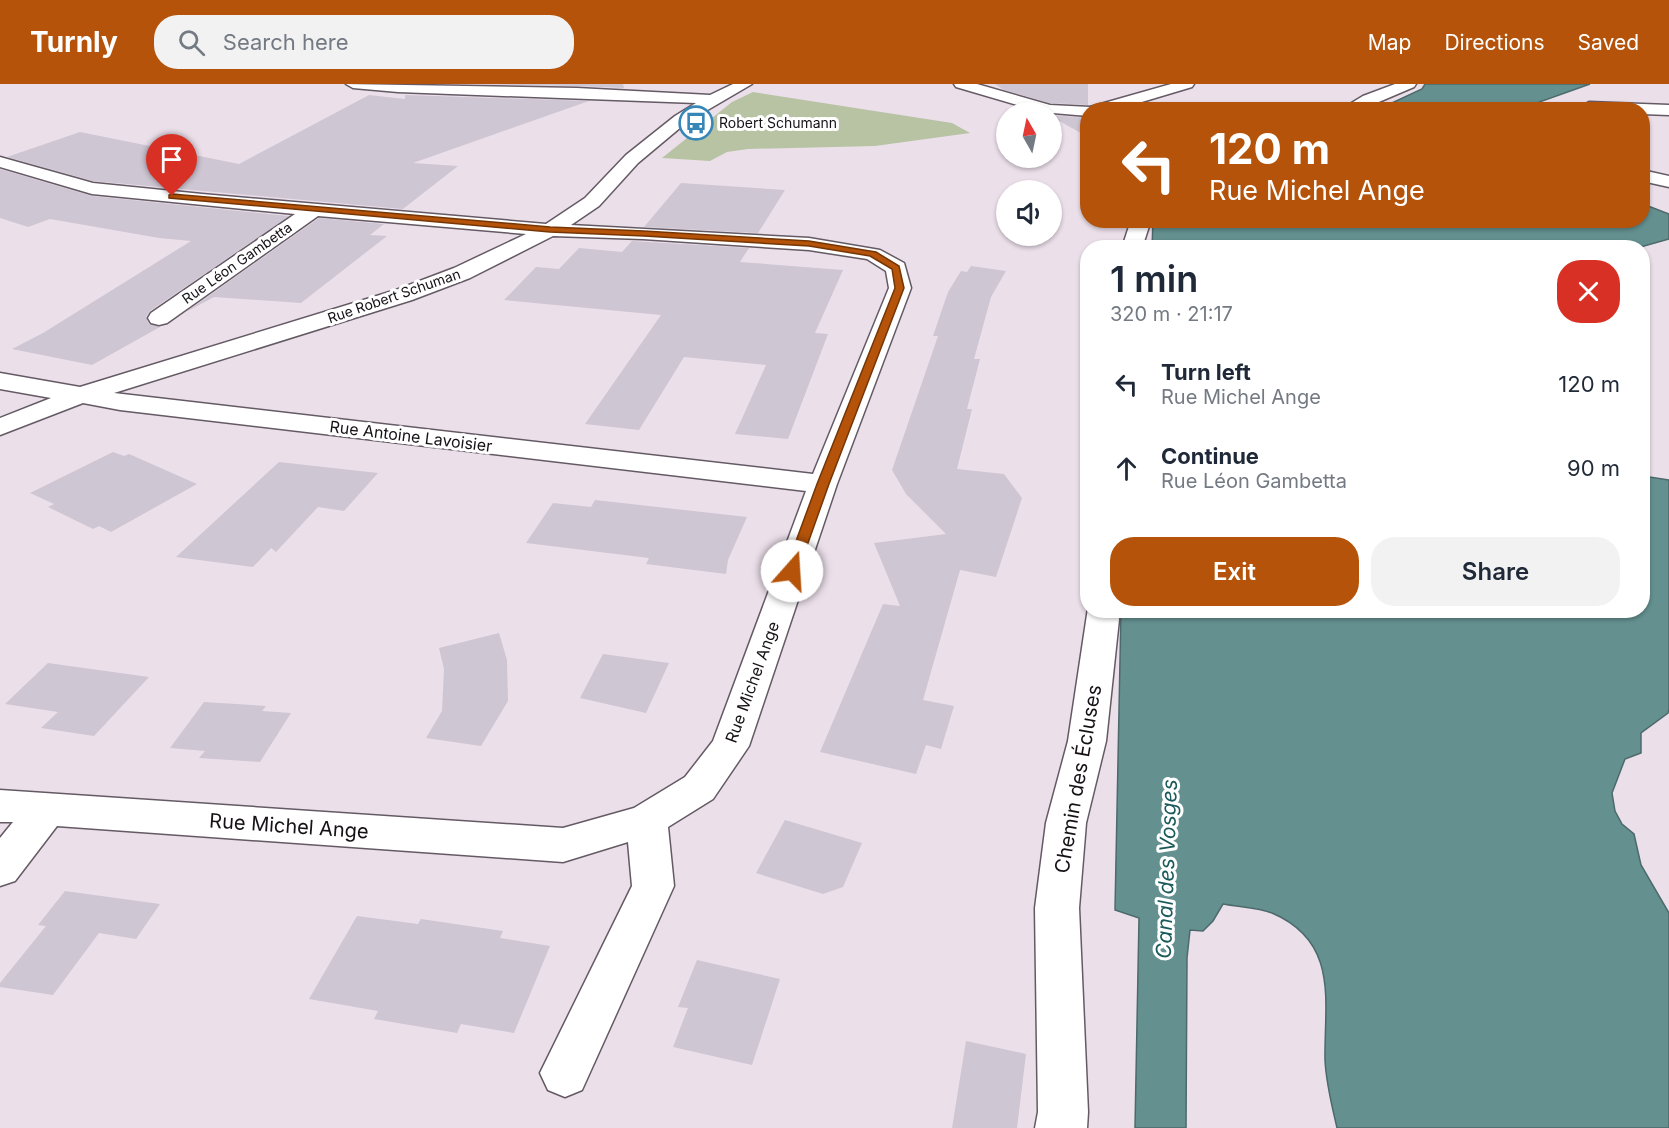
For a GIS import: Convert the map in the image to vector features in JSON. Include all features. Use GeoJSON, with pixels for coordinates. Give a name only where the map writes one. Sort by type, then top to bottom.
{"type":"FeatureCollection","features":[{"type":"Feature","properties":{"kind":"street"},"geometry":{"type":"LineString","coordinates":[[353,84],[666,96],[711,100]]}},
{"type":"Feature","properties":{"kind":"street","name":"Rue Robert Schuman"},"geometry":{"type":"LineString","coordinates":[[0,428],[78,396],[187,360],[404,295],[462,273],[550,230],[592,202],[632,159],[662,134],[711,100],[745,84]]}},
{"type":"Feature","properties":{"kind":"street"},"geometry":{"type":"LineString","coordinates":[[961,84],[1049,110],[1080,111]]}},
{"type":"Feature","properties":{"kind":"street"},"geometry":{"type":"LineString","coordinates":[[1124,102],[1187,84]]}},
{"type":"Feature","properties":{"kind":"street"},"geometry":{"type":"LineString","coordinates":[[1370,102],[1409,84]]}},
{"type":"Feature","properties":{"kind":"street"},"geometry":{"type":"LineString","coordinates":[[1650,109],[1669,110]]}},
{"type":"Feature","properties":{"kind":"street","name":"Rue Léon Gambetta"},"geometry":{"type":"LineString","coordinates":[[0,162],[92,188],[550,230]]}},
{"type":"Feature","properties":{"kind":"street"},"geometry":{"type":"LineString","coordinates":[[1650,177],[1669,182]]}},
{"type":"Feature","properties":{"kind":"street","name":"Rue Léon Gambetta"},"geometry":{"type":"LineString","coordinates":[[159,318],[315,209]]}},
{"type":"Feature","properties":{"kind":"street","name":"Rue Michel Ange"},"geometry":{"type":"LineString","coordinates":[[0,806],[563,845],[647,820],[699,788],[730,746],[823,484],[900,288],[896,268],[873,254],[654,223],[550,230]]}},
{"type":"Feature","properties":{"kind":"street","name":"Rue Antoine Lavoisier"},"geometry":{"type":"LineString","coordinates":[[0,381],[78,396],[823,484]]}},
{"type":"Feature","properties":{"kind":"street","name":"Chemin des Écluses"},"geometry":{"type":"LineString","coordinates":[[1061,1128],[1063,1112],[1057,908],[1066,823],[1087,741],[1102,618]]}},
{"type":"Feature","properties":{"kind":"street"},"geometry":{"type":"LineString","coordinates":[[0,868],[46,810]]}},
{"type":"Feature","properties":{"kind":"street"},"geometry":{"type":"LineString","coordinates":[[566,1073],[653,886],[647,820]]}},
{"type":"Feature","properties":{"kind":"shaded area"},"geometry":{"type":"Polygon","coordinates":[[[753,92],[952,123],[970,133],[875,146],[748,149],[727,152],[710,161],[662,158],[732,102],[753,92]]]}},
{"type":"Feature","properties":{"kind":"water"},"geometry":{"type":"Polygon","coordinates":[[[1425,84],[1590,84],[1540,102],[1394,102],[1422,89],[1425,84]]]}},
{"type":"Feature","properties":{"kind":"water"},"geometry":{"type":"Polygon","coordinates":[[[1650,207],[1669,214],[1669,239],[1650,244],[1650,240],[1152,240],[1153,228],[1650,228],[1650,207]]]}},
{"type":"Feature","properties":{"kind":"water","name":"Canal des Vosges"},"geometry":{"type":"Polygon","coordinates":[[[1650,477],[1669,480],[1669,709],[1668,713],[1641,733],[1641,753],[1625,759],[1612,793],[1615,811],[1622,824],[1634,834],[1641,865],[1669,913],[1669,1128],[1337,1128],[1325,1060],[1326,996],[1324,976],[1318,957],[1309,940],[1294,925],[1266,911],[1223,904],[1213,921],[1203,931],[1190,930],[1187,958],[1186,1128],[1135,1128],[1139,918],[1115,910],[1121,618],[1650,618],[1650,477]]]}},
{"type":"Feature","properties":{"kind":"building"},"geometry":{"type":"Polygon","coordinates":[[[476,84],[623,84],[624,88],[577,86],[476,84]]]}},
{"type":"Feature","properties":{"kind":"building"},"geometry":{"type":"Polygon","coordinates":[[[995,84],[1088,84],[1088,102],[1080,102],[1080,105],[1046,102],[1004,90],[995,84]]]}},
{"type":"Feature","properties":{"kind":"building"},"geometry":{"type":"Polygon","coordinates":[[[369,95],[405,99],[405,95],[589,101],[413,163],[458,166],[403,209],[93,181],[7,157],[80,132],[239,164],[369,95]]]}},
{"type":"Feature","properties":{"kind":"building"},"geometry":{"type":"Polygon","coordinates":[[[1062,116],[1080,117],[1080,133],[1062,123],[1062,116]]]}},
{"type":"Feature","properties":{"kind":"building"},"geometry":{"type":"Polygon","coordinates":[[[0,169],[92,196],[289,216],[150,311],[146,317],[149,324],[160,327],[92,365],[12,349],[43,333],[191,241],[159,238],[50,219],[28,227],[0,218],[0,169]]]}},
{"type":"Feature","properties":{"kind":"building"},"geometry":{"type":"Polygon","coordinates":[[[681,183],[785,190],[758,233],[644,227],[681,183]]]}},
{"type":"Feature","properties":{"kind":"building"},"geometry":{"type":"Polygon","coordinates":[[[319,218],[384,224],[370,235],[387,236],[301,303],[214,297],[186,312],[319,218]]]}},
{"type":"Feature","properties":{"kind":"building"},"geometry":{"type":"Polygon","coordinates":[[[632,241],[749,248],[740,262],[843,270],[815,333],[828,334],[788,439],[735,434],[766,365],[684,357],[639,430],[585,424],[661,315],[504,300],[536,267],[559,269],[579,248],[622,252],[632,241]]]}},
{"type":"Feature","properties":{"kind":"building"},"geometry":{"type":"Polygon","coordinates":[[[971,266],[1006,271],[991,297],[974,359],[980,359],[967,409],[972,409],[957,469],[1004,474],[1022,498],[996,577],[960,570],[923,700],[954,706],[941,749],[926,745],[916,774],[820,752],[883,604],[900,606],[874,543],[946,534],[906,494],[892,470],[938,336],[933,336],[948,292],[961,271],[967,272],[971,266]]]}},
{"type":"Feature","properties":{"kind":"building"},"geometry":{"type":"Polygon","coordinates":[[[113,452],[124,456],[129,454],[197,484],[111,532],[99,526],[93,529],[48,507],[54,504],[30,493],[113,452]]]}},
{"type":"Feature","properties":{"kind":"building"},"geometry":{"type":"Polygon","coordinates":[[[279,462],[378,473],[344,511],[318,507],[276,552],[271,548],[253,567],[176,557],[279,462]]]}},
{"type":"Feature","properties":{"kind":"building"},"geometry":{"type":"Polygon","coordinates":[[[595,500],[747,517],[728,560],[726,574],[646,564],[649,558],[526,543],[553,503],[591,507],[595,500]]]}},
{"type":"Feature","properties":{"kind":"building"},"geometry":{"type":"Polygon","coordinates":[[[499,633],[507,660],[508,701],[481,746],[426,738],[442,711],[444,669],[439,648],[499,633]]]}},
{"type":"Feature","properties":{"kind":"building"},"geometry":{"type":"Polygon","coordinates":[[[603,654],[669,663],[646,713],[580,698],[603,654]]]}},
{"type":"Feature","properties":{"kind":"building"},"geometry":{"type":"Polygon","coordinates":[[[48,663],[149,677],[94,736],[41,728],[58,712],[5,704],[48,663]]]}},
{"type":"Feature","properties":{"kind":"building"},"geometry":{"type":"Polygon","coordinates":[[[204,702],[266,706],[262,711],[291,713],[260,762],[199,758],[205,751],[170,748],[204,702]]]}},
{"type":"Feature","properties":{"kind":"building"},"geometry":{"type":"Polygon","coordinates":[[[785,820],[862,843],[843,887],[823,894],[756,873],[785,820]]]}},
{"type":"Feature","properties":{"kind":"building"},"geometry":{"type":"Polygon","coordinates":[[[65,891],[160,904],[136,939],[99,933],[53,995],[0,987],[0,983],[46,926],[38,925],[65,891]]]}},
{"type":"Feature","properties":{"kind":"building"},"geometry":{"type":"Polygon","coordinates":[[[357,916],[418,924],[421,919],[503,931],[500,938],[550,946],[514,1033],[461,1024],[457,1033],[374,1019],[378,1011],[309,999],[357,916]]]}},
{"type":"Feature","properties":{"kind":"building"},"geometry":{"type":"Polygon","coordinates":[[[697,960],[780,979],[752,1065],[673,1047],[688,1008],[678,1007],[697,960]]]}},
{"type":"Feature","properties":{"kind":"building"},"geometry":{"type":"Polygon","coordinates":[[[966,1041],[1026,1054],[1017,1128],[952,1128],[966,1041]]]}},
{"type":"Feature","properties":{"kind":"place","name":"Robert Schumann"},"geometry":{"type":"Point","coordinates":[696,123]}},
{"type":"Feature","properties":{"kind":"route"},"geometry":{"type":"LineString","coordinates":[[172,196],[550,230],[644,233],[809,244],[873,254],[896,268],[900,288],[823,484],[792,571]]}}]}
